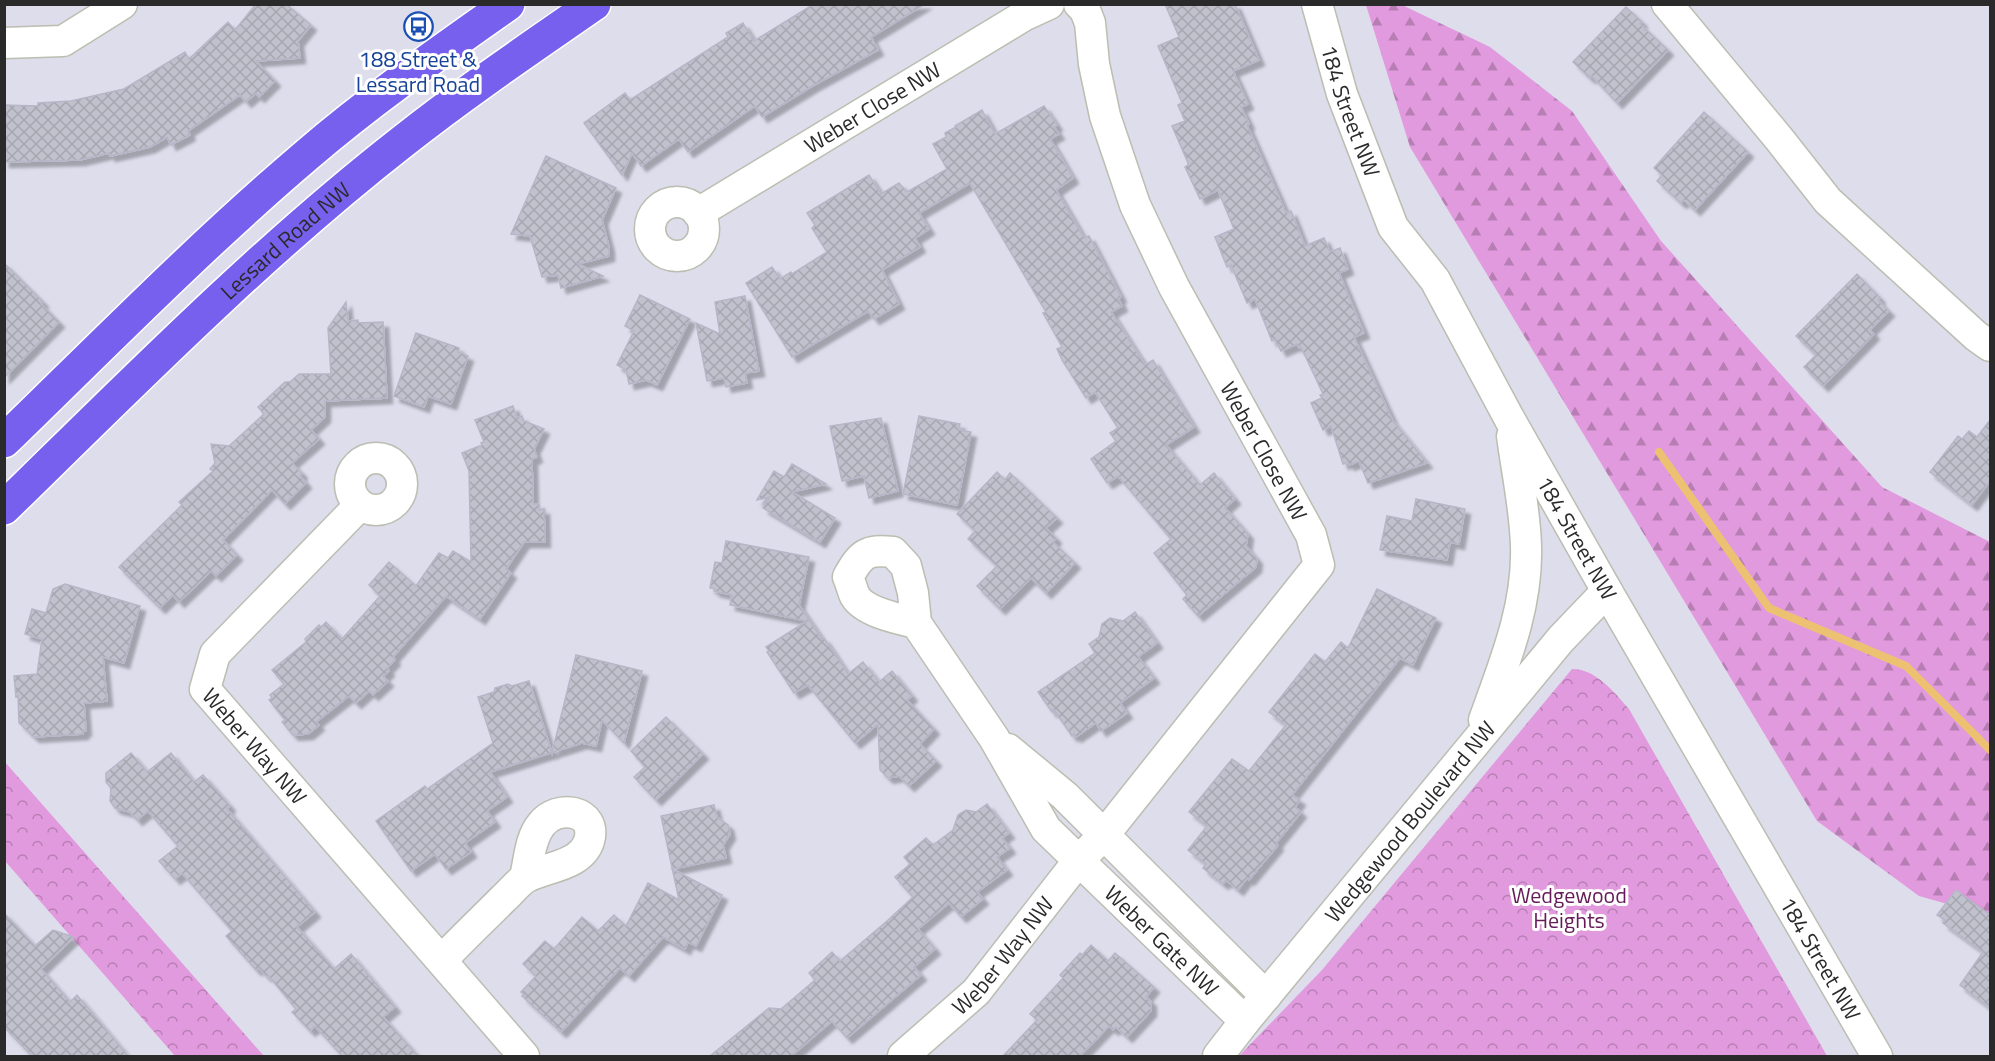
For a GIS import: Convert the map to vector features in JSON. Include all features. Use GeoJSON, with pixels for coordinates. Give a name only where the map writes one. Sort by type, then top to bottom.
{"type":"FeatureCollection","features":[{"type":"Feature","properties":{"kind":"main road"},"geometry":{"type":"LineString","coordinates":[[4,441],[206,245],[308,153],[435,55],[508,4]]}},
{"type":"Feature","properties":{"kind":"main road","name":"Lessard Road NW"},"geometry":{"type":"LineString","coordinates":[[4,508],[156,360],[345,188],[470,89],[594,4]]}},
{"type":"Feature","properties":{"kind":"street"},"geometry":{"type":"LineString","coordinates":[[4,43],[63,41],[122,4]]}},
{"type":"Feature","properties":{"kind":"street","name":"Weber Close NW"},"geometry":{"type":"LineString","coordinates":[[698,213],[1025,15],[1049,4]]}},
{"type":"Feature","properties":{"kind":"street","name":"Weber Close NW"},"geometry":{"type":"LineString","coordinates":[[1079,4],[1085,10],[1090,23],[1094,64],[1105,116],[1135,205],[1174,286],[1311,535],[1319,565],[1091,847]]}},
{"type":"Feature","properties":{"kind":"street","name":"184 Street NW"},"geometry":{"type":"LineString","coordinates":[[1317,4],[1342,94],[1393,227],[1435,280],[1509,418],[1607,591],[1877,1056]]}},
{"type":"Feature","properties":{"kind":"street"},"geometry":{"type":"LineString","coordinates":[[1666,4],[1828,201],[1976,336],[1990,346]]}},
{"type":"Feature","properties":{"kind":"street"},"geometry":{"type":"LineString","coordinates":[[1477,740],[1515,632],[1525,574],[1527,548],[1525,523],[1509,418]]}},
{"type":"Feature","properties":{"kind":"street","name":"Weber Way NW"},"geometry":{"type":"LineString","coordinates":[[360,505],[215,654],[205,690],[524,1056]]}},
{"type":"Feature","properties":{"kind":"street","name":"Wedgewood Boulevard NW"},"geometry":{"type":"LineString","coordinates":[[1218,1056],[1561,639],[1607,591]]}},
{"type":"Feature","properties":{"kind":"street"},"geometry":{"type":"LineString","coordinates":[[916,623],[994,738],[1046,830],[1091,847]]}},
{"type":"Feature","properties":{"kind":"street","name":"Weber Gate NW"},"geometry":{"type":"LineString","coordinates":[[1091,847],[1266,996]]}},
{"type":"Feature","properties":{"kind":"street","name":"Weber Gate NW"},"geometry":{"type":"LineString","coordinates":[[1091,847],[1245,1021]]}},
{"type":"Feature","properties":{"kind":"street","name":"Weber Way NW"},"geometry":{"type":"LineString","coordinates":[[903,1056],[976,992],[1091,847]]}},
{"type":"Feature","properties":{"kind":"street"},"geometry":{"type":"LineString","coordinates":[[442,960],[525,877]]}},
{"type":"Feature","properties":{"kind":"green space"},"geometry":{"type":"Polygon","coordinates":[[[1366,5],[1402,5],[1490,47],[1572,111],[1661,241],[1882,487],[1990,542],[1990,916],[1919,896],[1817,821],[1410,147],[1366,5]]]}},
{"type":"Feature","properties":{"kind":"green space","name":"Wedgewood Heights"},"geometry":{"type":"Polygon","coordinates":[[[1572,669],[1597,677],[1629,709],[1827,1056],[1239,1056],[1322,970],[1572,669]]]}},
{"type":"Feature","properties":{"kind":"green space"},"geometry":{"type":"Polygon","coordinates":[[[4,761],[264,1056],[175,1056],[5,861],[4,761]]]}},
{"type":"Feature","properties":{"kind":"building"},"geometry":{"type":"Polygon","coordinates":[[[256,4],[286,4],[311,25],[298,41],[300,58],[256,61],[275,81],[259,97],[256,93],[246,102],[240,95],[188,131],[190,135],[171,145],[167,137],[150,147],[110,156],[109,153],[80,160],[4,162],[4,105],[38,106],[38,103],[71,101],[124,89],[185,52],[189,59],[228,22],[235,30],[256,4]]]}},
{"type":"Feature","properties":{"kind":"building"},"geometry":{"type":"Polygon","coordinates":[[[814,4],[925,4],[871,37],[878,50],[762,117],[755,106],[688,152],[679,139],[641,166],[632,153],[622,175],[584,123],[625,93],[630,100],[728,37],[726,33],[743,23],[754,41],[814,4]]]}},
{"type":"Feature","properties":{"kind":"building"},"geometry":{"type":"Polygon","coordinates":[[[1165,4],[1235,4],[1259,60],[1233,71],[1248,104],[1241,107],[1249,124],[1247,125],[1286,213],[1291,211],[1305,246],[1324,238],[1330,252],[1340,248],[1348,269],[1339,273],[1364,333],[1354,337],[1393,421],[1427,463],[1368,483],[1359,461],[1349,465],[1348,462],[1343,464],[1331,426],[1323,430],[1311,403],[1322,398],[1320,395],[1323,394],[1301,347],[1299,348],[1297,344],[1281,351],[1275,339],[1272,341],[1255,299],[1247,303],[1231,265],[1227,267],[1215,237],[1234,229],[1218,190],[1200,199],[1185,167],[1188,163],[1172,126],[1185,121],[1178,105],[1182,103],[1158,46],[1179,37],[1165,4]]]}},
{"type":"Feature","properties":{"kind":"building"},"geometry":{"type":"Polygon","coordinates":[[[1626,7],[1642,22],[1640,24],[1668,50],[1617,103],[1592,76],[1590,78],[1573,62],[1626,7]]]}},
{"type":"Feature","properties":{"kind":"building"},"geometry":{"type":"Polygon","coordinates":[[[1044,106],[1057,125],[1054,127],[1059,134],[1050,139],[1073,178],[1056,190],[1084,238],[1089,236],[1121,297],[1118,298],[1122,306],[1111,312],[1145,365],[1153,360],[1194,427],[1166,445],[1200,485],[1214,473],[1235,499],[1225,508],[1248,534],[1246,546],[1257,559],[1256,567],[1198,616],[1183,599],[1187,595],[1154,553],[1171,539],[1118,476],[1107,483],[1091,459],[1116,441],[1110,433],[1118,428],[1095,392],[1086,398],[1062,360],[1057,349],[1062,347],[1043,313],[1046,312],[970,183],[919,213],[929,229],[915,238],[920,247],[882,270],[899,304],[874,319],[868,311],[792,357],[746,283],[772,267],[780,279],[827,252],[812,228],[815,225],[807,213],[869,175],[881,194],[899,183],[907,192],[947,169],[933,144],[946,137],[945,133],[955,126],[982,110],[995,134],[1044,106]]]}},
{"type":"Feature","properties":{"kind":"building"},"geometry":{"type":"Polygon","coordinates":[[[1704,112],[1748,152],[1695,210],[1684,200],[1681,203],[1657,181],[1662,175],[1654,168],[1704,112]]]}},
{"type":"Feature","properties":{"kind":"building"},"geometry":{"type":"Polygon","coordinates":[[[546,156],[616,188],[602,220],[609,256],[578,264],[603,276],[561,288],[558,275],[542,277],[530,236],[511,234],[546,156]]]}},
{"type":"Feature","properties":{"kind":"building"},"geometry":{"type":"Polygon","coordinates":[[[4,263],[43,302],[41,304],[59,322],[4,378],[4,263]]]}},
{"type":"Feature","properties":{"kind":"building"},"geometry":{"type":"Polygon","coordinates":[[[1857,274],[1889,311],[1870,330],[1874,334],[1823,386],[1804,367],[1816,355],[1796,336],[1857,274]]]}},
{"type":"Feature","properties":{"kind":"building"},"geometry":{"type":"Polygon","coordinates":[[[640,295],[690,319],[657,385],[646,380],[629,384],[626,370],[617,365],[634,331],[625,326],[640,295]]]}},
{"type":"Feature","properties":{"kind":"building"},"geometry":{"type":"Polygon","coordinates":[[[745,296],[759,371],[745,373],[747,383],[726,387],[724,378],[707,381],[696,323],[720,334],[715,302],[745,296]]]}},
{"type":"Feature","properties":{"kind":"building"},"geometry":{"type":"Polygon","coordinates":[[[346,302],[348,321],[383,322],[387,398],[325,401],[325,417],[311,430],[319,439],[292,463],[302,473],[300,476],[306,483],[285,504],[272,490],[223,540],[237,555],[216,576],[211,571],[179,602],[173,595],[160,608],[119,567],[182,505],[179,502],[213,471],[210,469],[215,463],[211,444],[229,446],[264,414],[258,407],[285,382],[290,382],[299,374],[331,374],[328,328],[346,302]]]}},
{"type":"Feature","properties":{"kind":"building"},"geometry":{"type":"Polygon","coordinates":[[[416,333],[459,348],[458,352],[468,356],[451,404],[428,396],[424,407],[394,396],[416,333]]]}},
{"type":"Feature","properties":{"kind":"building"},"geometry":{"type":"Polygon","coordinates":[[[513,406],[517,418],[522,416],[524,421],[544,429],[534,449],[537,457],[532,459],[533,504],[539,504],[539,510],[544,509],[545,542],[524,542],[506,569],[511,573],[480,619],[446,596],[393,657],[395,660],[383,676],[388,681],[373,695],[369,691],[356,703],[349,696],[316,722],[319,725],[308,734],[293,735],[282,722],[285,720],[269,700],[272,698],[270,695],[284,684],[272,670],[306,642],[305,639],[319,625],[321,627],[326,622],[342,639],[380,596],[369,585],[389,562],[416,586],[439,553],[448,558],[453,551],[471,562],[469,471],[462,453],[484,442],[475,420],[513,406]]]}},
{"type":"Feature","properties":{"kind":"building"},"geometry":{"type":"Polygon","coordinates":[[[919,416],[960,424],[958,430],[971,432],[957,505],[903,494],[919,416]]]}},
{"type":"Feature","properties":{"kind":"building"},"geometry":{"type":"Polygon","coordinates":[[[881,418],[898,491],[869,498],[864,476],[842,481],[830,426],[881,418]]]}},
{"type":"Feature","properties":{"kind":"building"},"geometry":{"type":"Polygon","coordinates":[[[1990,420],[1990,481],[1972,505],[1930,472],[1958,436],[1962,439],[1969,431],[1977,437],[1990,420]]]}},
{"type":"Feature","properties":{"kind":"building"},"geometry":{"type":"Polygon","coordinates":[[[792,464],[826,484],[792,492],[835,518],[820,542],[763,508],[770,497],[757,500],[774,471],[784,477],[792,464]]]}},
{"type":"Feature","properties":{"kind":"building"},"geometry":{"type":"Polygon","coordinates":[[[997,472],[1005,480],[1010,473],[1057,518],[1046,528],[1056,538],[1053,542],[1075,563],[1046,593],[1031,578],[1000,609],[977,586],[997,566],[968,539],[975,531],[957,514],[997,472]]]}},
{"type":"Feature","properties":{"kind":"building"},"geometry":{"type":"Polygon","coordinates":[[[1416,499],[1465,509],[1459,544],[1450,542],[1447,560],[1380,550],[1387,516],[1412,521],[1416,499]]]}},
{"type":"Feature","properties":{"kind":"building"},"geometry":{"type":"Polygon","coordinates":[[[726,541],[809,557],[799,605],[822,639],[824,638],[848,674],[863,662],[879,682],[892,671],[912,696],[907,700],[934,729],[920,744],[936,761],[909,786],[899,776],[888,778],[880,770],[878,724],[855,743],[808,685],[794,693],[767,652],[769,651],[766,647],[807,621],[730,605],[732,595],[710,588],[715,562],[722,563],[726,541]]]}},
{"type":"Feature","properties":{"kind":"building"},"geometry":{"type":"Polygon","coordinates":[[[65,584],[140,606],[124,663],[103,657],[107,701],[84,703],[86,731],[83,731],[83,734],[34,737],[19,723],[18,696],[16,697],[14,676],[37,674],[42,639],[25,634],[32,609],[46,613],[53,589],[65,584]]]}},
{"type":"Feature","properties":{"kind":"building"},"geometry":{"type":"Polygon","coordinates":[[[1377,589],[1436,618],[1413,665],[1400,658],[1292,795],[1300,800],[1295,807],[1301,812],[1249,880],[1247,878],[1238,890],[1226,880],[1223,884],[1203,868],[1206,864],[1188,850],[1207,826],[1189,812],[1232,759],[1249,771],[1286,725],[1269,712],[1315,654],[1325,662],[1341,642],[1348,648],[1377,589]]]}},
{"type":"Feature","properties":{"kind":"building"},"geometry":{"type":"Polygon","coordinates":[[[1135,612],[1157,643],[1138,657],[1154,678],[1120,703],[1127,713],[1101,731],[1096,723],[1076,737],[1074,734],[1072,736],[1038,692],[1095,653],[1089,644],[1099,637],[1102,624],[1110,618],[1123,621],[1135,612]]]}},
{"type":"Feature","properties":{"kind":"building"},"geometry":{"type":"Polygon","coordinates":[[[576,655],[642,671],[624,743],[602,720],[596,746],[582,743],[552,752],[576,655]]]}},
{"type":"Feature","properties":{"kind":"building"},"geometry":{"type":"Polygon","coordinates":[[[529,681],[552,753],[490,772],[507,797],[487,811],[495,822],[465,843],[471,852],[446,869],[435,854],[411,871],[376,821],[425,786],[427,789],[493,743],[478,697],[494,692],[495,688],[529,681]]]}},
{"type":"Feature","properties":{"kind":"building"},"geometry":{"type":"Polygon","coordinates":[[[666,717],[703,754],[656,800],[634,777],[645,767],[631,751],[666,717]]]}},
{"type":"Feature","properties":{"kind":"building"},"geometry":{"type":"Polygon","coordinates":[[[131,753],[147,772],[171,753],[194,782],[203,775],[230,806],[227,809],[315,912],[297,927],[334,969],[351,954],[395,1007],[383,1017],[418,1056],[342,1056],[315,1026],[310,1031],[292,1012],[296,1009],[268,975],[266,976],[259,968],[256,970],[226,936],[232,931],[182,873],[175,879],[159,861],[178,846],[148,811],[137,820],[130,812],[115,808],[110,801],[111,788],[106,782],[106,773],[131,753]]]}},
{"type":"Feature","properties":{"kind":"building"},"geometry":{"type":"Polygon","coordinates":[[[987,804],[1009,833],[1002,838],[1010,848],[997,857],[1007,870],[977,892],[983,899],[961,917],[949,903],[918,929],[935,949],[914,967],[921,975],[847,1038],[832,1021],[791,1056],[710,1056],[769,1008],[781,1009],[815,980],[809,973],[832,952],[840,961],[887,921],[913,897],[895,877],[910,864],[904,857],[926,838],[933,845],[953,830],[958,815],[966,810],[976,812],[987,804]]]}},
{"type":"Feature","properties":{"kind":"building"},"geometry":{"type":"Polygon","coordinates":[[[714,805],[717,817],[728,825],[730,834],[723,845],[726,858],[672,869],[661,816],[714,805]]]}},
{"type":"Feature","properties":{"kind":"building"},"geometry":{"type":"Polygon","coordinates":[[[672,869],[722,895],[696,946],[688,942],[685,949],[663,937],[629,976],[620,968],[561,1032],[522,996],[524,995],[521,992],[536,976],[523,964],[545,941],[554,949],[582,917],[598,931],[614,915],[626,926],[648,883],[679,900],[672,869]]]}},
{"type":"Feature","properties":{"kind":"building"},"geometry":{"type":"Polygon","coordinates":[[[1956,890],[1990,915],[1990,1008],[1960,985],[1983,952],[1943,923],[1945,920],[1937,915],[1956,890]]]}},
{"type":"Feature","properties":{"kind":"building"},"geometry":{"type":"Polygon","coordinates":[[[4,913],[35,946],[53,930],[74,937],[41,969],[70,1002],[77,995],[128,1056],[32,1056],[4,1027],[4,913]]]}},
{"type":"Feature","properties":{"kind":"building"},"geometry":{"type":"Polygon","coordinates":[[[1091,945],[1108,961],[1115,953],[1154,987],[1146,997],[1151,1001],[1151,1011],[1127,1037],[1116,1027],[1113,1030],[1109,1026],[1080,1056],[1003,1056],[1037,1020],[1030,1014],[1063,978],[1060,975],[1080,953],[1082,955],[1091,945]]]}},
{"type":"Feature","properties":{"kind":"waterway"},"geometry":{"type":"LineString","coordinates":[[1659,452],[1769,608],[1906,666],[1990,750]]}},
{"type":"Feature","properties":{"kind":"place","name":"188 Street & Lessard Road"},"geometry":{"type":"Point","coordinates":[418,27]}}]}
